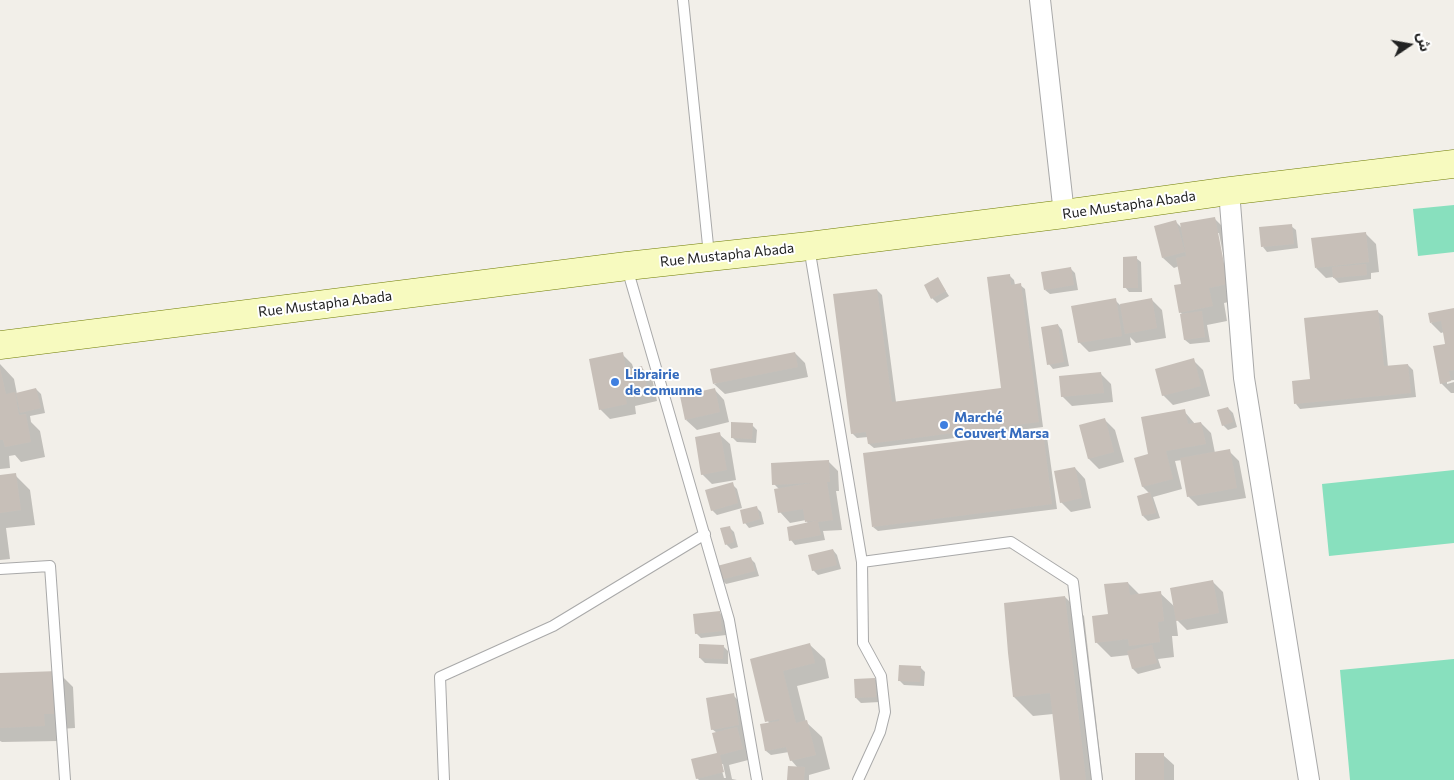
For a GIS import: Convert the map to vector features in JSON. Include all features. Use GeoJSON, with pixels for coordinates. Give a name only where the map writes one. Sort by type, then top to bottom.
{"type":"FeatureCollection","features":[{"type":"Feature","properties":{"kind":"main road","name":"Rue Mustapha Abada"},"geometry":{"type":"LineString","coordinates":[[0,345],[627,266],[808,246],[1229,191],[1454,164]]}},
{"type":"Feature","properties":{"kind":"street"},"geometry":{"type":"LineString","coordinates":[[1040,0],[1064,214]]}},
{"type":"Feature","properties":{"kind":"street"},"geometry":{"type":"LineString","coordinates":[[1229,191],[1244,378],[1309,780]]}},
{"type":"Feature","properties":{"kind":"lane"},"geometry":{"type":"LineString","coordinates":[[683,0],[709,257]]}},
{"type":"Feature","properties":{"kind":"lane"},"geometry":{"type":"LineString","coordinates":[[808,246],[862,562],[863,643],[881,676],[885,712],[880,732],[858,780]]}},
{"type":"Feature","properties":{"kind":"lane"},"geometry":{"type":"LineString","coordinates":[[627,266],[729,620],[757,780]]}},
{"type":"Feature","properties":{"kind":"lane"},"geometry":{"type":"LineString","coordinates":[[444,780],[440,677],[553,626],[705,534]]}},
{"type":"Feature","properties":{"kind":"lane"},"geometry":{"type":"LineString","coordinates":[[862,562],[1012,542],[1074,582],[1097,780]]}},
{"type":"Feature","properties":{"kind":"lane"},"geometry":{"type":"LineString","coordinates":[[0,569],[50,566],[65,780]]}},
{"type":"Feature","properties":{"kind":"green space"},"geometry":{"type":"Polygon","coordinates":[[[1454,205],[1454,252],[1418,256],[1413,209],[1454,205]]]}},
{"type":"Feature","properties":{"kind":"green space"},"geometry":{"type":"Polygon","coordinates":[[[1454,470],[1454,543],[1329,556],[1322,484],[1454,470]]]}},
{"type":"Feature","properties":{"kind":"green space"},"geometry":{"type":"Polygon","coordinates":[[[1454,659],[1454,780],[1350,780],[1340,670],[1454,659]]]}},
{"type":"Feature","properties":{"kind":"building"},"geometry":{"type":"Polygon","coordinates":[[[1215,217],[1228,284],[1209,288],[1213,306],[1179,313],[1174,285],[1181,284],[1176,258],[1186,256],[1180,223],[1215,217]]]}},
{"type":"Feature","properties":{"kind":"building"},"geometry":{"type":"Polygon","coordinates":[[[1176,220],[1185,252],[1162,258],[1154,226],[1176,220]]]}},
{"type":"Feature","properties":{"kind":"building"},"geometry":{"type":"Polygon","coordinates":[[[1292,224],[1294,244],[1261,247],[1259,227],[1292,224]]]}},
{"type":"Feature","properties":{"kind":"building"},"geometry":{"type":"Polygon","coordinates":[[[1366,232],[1369,262],[1315,268],[1311,238],[1366,232]]]}},
{"type":"Feature","properties":{"kind":"building"},"geometry":{"type":"Polygon","coordinates":[[[1137,256],[1138,288],[1123,288],[1123,257],[1137,256]]]}},
{"type":"Feature","properties":{"kind":"building"},"geometry":{"type":"Polygon","coordinates":[[[1366,264],[1367,275],[1333,278],[1332,267],[1366,264]]]}},
{"type":"Feature","properties":{"kind":"building"},"geometry":{"type":"Polygon","coordinates":[[[1071,267],[1074,285],[1044,290],[1041,272],[1071,267]]]}},
{"type":"Feature","properties":{"kind":"building"},"geometry":{"type":"Polygon","coordinates":[[[1010,274],[1011,285],[1021,283],[1039,422],[868,444],[866,432],[851,434],[833,294],[877,289],[892,402],[1001,388],[987,277],[1010,274]]]}},
{"type":"Feature","properties":{"kind":"building"},"geometry":{"type":"Polygon","coordinates":[[[938,277],[946,291],[931,299],[924,285],[938,277]]]}},
{"type":"Feature","properties":{"kind":"building"},"geometry":{"type":"Polygon","coordinates":[[[1116,298],[1122,336],[1078,343],[1071,306],[1116,298]]]}},
{"type":"Feature","properties":{"kind":"building"},"geometry":{"type":"Polygon","coordinates":[[[1152,298],[1157,328],[1125,334],[1120,304],[1152,298]]]}},
{"type":"Feature","properties":{"kind":"building"},"geometry":{"type":"Polygon","coordinates":[[[1454,308],[1454,370],[1449,371],[1451,381],[1440,384],[1433,346],[1445,344],[1441,321],[1430,323],[1428,313],[1454,308]]]}},
{"type":"Feature","properties":{"kind":"building"},"geometry":{"type":"Polygon","coordinates":[[[1378,310],[1384,366],[1408,364],[1411,393],[1294,404],[1292,381],[1310,379],[1304,318],[1378,310]]]}},
{"type":"Feature","properties":{"kind":"building"},"geometry":{"type":"Polygon","coordinates":[[[1202,311],[1205,337],[1184,340],[1180,314],[1202,311]]]}},
{"type":"Feature","properties":{"kind":"building"},"geometry":{"type":"Polygon","coordinates":[[[1058,324],[1064,362],[1047,365],[1041,327],[1058,324]]]}},
{"type":"Feature","properties":{"kind":"building"},"geometry":{"type":"Polygon","coordinates":[[[623,352],[626,370],[642,366],[648,391],[625,396],[627,404],[599,410],[589,359],[623,352]]]}},
{"type":"Feature","properties":{"kind":"building"},"geometry":{"type":"Polygon","coordinates":[[[795,352],[798,367],[713,384],[710,369],[795,352]]]}},
{"type":"Feature","properties":{"kind":"building"},"geometry":{"type":"Polygon","coordinates":[[[1194,358],[1201,386],[1162,396],[1155,369],[1194,358]]]}},
{"type":"Feature","properties":{"kind":"building"},"geometry":{"type":"Polygon","coordinates":[[[0,368],[6,394],[15,392],[19,415],[26,414],[31,442],[5,447],[3,440],[0,440],[0,368]]]}},
{"type":"Feature","properties":{"kind":"building"},"geometry":{"type":"Polygon","coordinates":[[[1101,372],[1104,393],[1061,397],[1059,376],[1101,372]]]}},
{"type":"Feature","properties":{"kind":"building"},"geometry":{"type":"Polygon","coordinates":[[[36,388],[41,408],[20,413],[16,393],[36,388]]]}},
{"type":"Feature","properties":{"kind":"building"},"geometry":{"type":"Polygon","coordinates":[[[715,388],[720,412],[685,420],[680,396],[715,388]]]}},
{"type":"Feature","properties":{"kind":"building"},"geometry":{"type":"Polygon","coordinates":[[[1228,407],[1233,422],[1222,426],[1217,410],[1228,407]]]}},
{"type":"Feature","properties":{"kind":"building"},"geometry":{"type":"Polygon","coordinates":[[[1185,409],[1188,424],[1201,422],[1206,444],[1166,451],[1173,479],[1142,487],[1134,458],[1148,454],[1141,417],[1185,409]]]}},
{"type":"Feature","properties":{"kind":"building"},"geometry":{"type":"Polygon","coordinates":[[[1105,418],[1114,452],[1088,459],[1079,425],[1105,418]]]}},
{"type":"Feature","properties":{"kind":"building"},"geometry":{"type":"Polygon","coordinates":[[[731,422],[753,423],[752,439],[731,438],[731,422]]]}},
{"type":"Feature","properties":{"kind":"building"},"geometry":{"type":"Polygon","coordinates":[[[1043,431],[1052,504],[872,527],[863,453],[1043,431]]]}},
{"type":"Feature","properties":{"kind":"building"},"geometry":{"type":"Polygon","coordinates":[[[720,432],[727,470],[701,475],[695,437],[720,432]]]}},
{"type":"Feature","properties":{"kind":"building"},"geometry":{"type":"Polygon","coordinates":[[[1230,449],[1237,488],[1187,497],[1180,458],[1230,449]]]}},
{"type":"Feature","properties":{"kind":"building"},"geometry":{"type":"Polygon","coordinates":[[[829,460],[830,482],[827,482],[833,520],[818,522],[821,535],[789,541],[787,527],[818,520],[805,522],[803,509],[778,513],[774,489],[811,483],[772,485],[771,463],[829,460]]]}},
{"type":"Feature","properties":{"kind":"building"},"geometry":{"type":"Polygon","coordinates":[[[1075,467],[1082,498],[1060,503],[1054,471],[1075,467]]]}},
{"type":"Feature","properties":{"kind":"building"},"geometry":{"type":"Polygon","coordinates":[[[16,473],[21,510],[0,513],[0,475],[16,473]]]}},
{"type":"Feature","properties":{"kind":"building"},"geometry":{"type":"Polygon","coordinates":[[[733,482],[738,503],[711,511],[705,490],[733,482]]]}},
{"type":"Feature","properties":{"kind":"building"},"geometry":{"type":"Polygon","coordinates":[[[1150,492],[1156,513],[1142,516],[1137,496],[1150,492]]]}},
{"type":"Feature","properties":{"kind":"building"},"geometry":{"type":"Polygon","coordinates":[[[757,506],[760,519],[743,524],[740,510],[757,506]]]}},
{"type":"Feature","properties":{"kind":"building"},"geometry":{"type":"Polygon","coordinates":[[[730,526],[734,542],[725,545],[720,528],[730,526]]]}},
{"type":"Feature","properties":{"kind":"building"},"geometry":{"type":"Polygon","coordinates":[[[833,549],[837,565],[812,571],[808,555],[833,549]]]}},
{"type":"Feature","properties":{"kind":"building"},"geometry":{"type":"Polygon","coordinates":[[[751,557],[755,571],[720,580],[717,566],[751,557]]]}},
{"type":"Feature","properties":{"kind":"building"},"geometry":{"type":"Polygon","coordinates":[[[1213,580],[1219,613],[1176,621],[1170,588],[1213,580]]]}},
{"type":"Feature","properties":{"kind":"building"},"geometry":{"type":"Polygon","coordinates":[[[1128,582],[1130,595],[1161,591],[1164,621],[1158,622],[1160,642],[1129,646],[1128,639],[1095,643],[1092,616],[1108,614],[1104,584],[1128,582]]]}},
{"type":"Feature","properties":{"kind":"building"},"geometry":{"type":"Polygon","coordinates":[[[1065,596],[1086,780],[1060,780],[1050,693],[1013,697],[1004,603],[1065,596]]]}},
{"type":"Feature","properties":{"kind":"building"},"geometry":{"type":"Polygon","coordinates":[[[720,611],[722,631],[695,634],[693,614],[720,611]]]}},
{"type":"Feature","properties":{"kind":"building"},"geometry":{"type":"Polygon","coordinates":[[[810,643],[815,663],[783,671],[796,723],[807,720],[816,755],[790,761],[786,747],[765,751],[760,724],[779,721],[779,719],[765,722],[750,659],[810,643]]]}},
{"type":"Feature","properties":{"kind":"building"},"geometry":{"type":"Polygon","coordinates":[[[699,644],[724,645],[723,659],[699,658],[699,644]]]}},
{"type":"Feature","properties":{"kind":"building"},"geometry":{"type":"Polygon","coordinates":[[[1152,645],[1157,663],[1132,669],[1127,651],[1152,645]]]}},
{"type":"Feature","properties":{"kind":"building"},"geometry":{"type":"Polygon","coordinates":[[[899,665],[921,666],[920,682],[898,681],[899,665]]]}},
{"type":"Feature","properties":{"kind":"building"},"geometry":{"type":"Polygon","coordinates":[[[59,671],[60,714],[44,714],[45,726],[0,728],[0,673],[59,671]]]}},
{"type":"Feature","properties":{"kind":"building"},"geometry":{"type":"Polygon","coordinates":[[[875,678],[876,697],[855,698],[854,679],[875,678]]]}},
{"type":"Feature","properties":{"kind":"building"},"geometry":{"type":"Polygon","coordinates":[[[734,693],[739,725],[711,730],[706,698],[734,693]]]}},
{"type":"Feature","properties":{"kind":"building"},"geometry":{"type":"Polygon","coordinates":[[[737,727],[743,749],[720,755],[724,772],[696,779],[691,759],[717,753],[712,733],[737,727]]]}},
{"type":"Feature","properties":{"kind":"building"},"geometry":{"type":"Polygon","coordinates":[[[1135,753],[1164,753],[1164,780],[1135,780],[1135,753]]]}},
{"type":"Feature","properties":{"kind":"building"},"geometry":{"type":"Polygon","coordinates":[[[788,766],[805,767],[804,780],[787,780],[788,766]]]}},
{"type":"Feature","properties":{"kind":"place","name":"Librairie de comunne"},"geometry":{"type":"Point","coordinates":[615,382]}},
{"type":"Feature","properties":{"kind":"place","name":"Marché Couvert Marsa"},"geometry":{"type":"Point","coordinates":[944,425]}}]}
